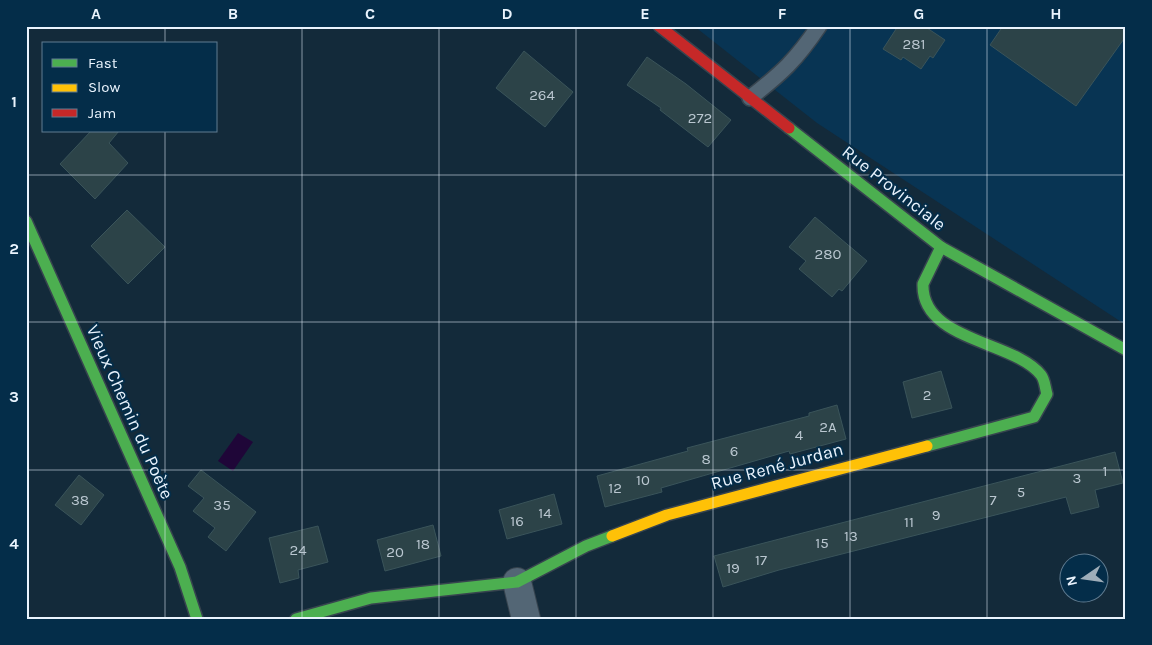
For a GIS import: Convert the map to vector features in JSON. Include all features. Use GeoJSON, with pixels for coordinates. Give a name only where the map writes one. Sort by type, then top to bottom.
{"type":"FeatureCollection","features":[{"type":"Feature","properties":{"kind":"street","name":"Rue Provinciale"},"geometry":{"type":"LineString","coordinates":[[659,26],[941,247],[1126,350]]}},
{"type":"Feature","properties":{"kind":"street","name":"Vieux Chemin du Poète"},"geometry":{"type":"LineString","coordinates":[[26,221],[180,567],[189,589],[197,619]]}},
{"type":"Feature","properties":{"kind":"street","name":"Rue René Jurdan"},"geometry":{"type":"LineString","coordinates":[[296,619],[371,598],[517,582],[586,546],[667,514],[1034,417],[1043,406],[1047,392],[1041,374],[1024,360],[955,332],[938,320],[927,308],[922,287],[941,247]]}},
{"type":"Feature","properties":{"kind":"street"},"geometry":{"type":"LineString","coordinates":[[517,582],[526,619]]}},
{"type":"Feature","properties":{"kind":"lane"},"geometry":{"type":"LineString","coordinates":[[750,98],[784,72],[798,57],[819,26]]}},
{"type":"Feature","properties":{"kind":"shaded area"},"geometry":{"type":"Polygon","coordinates":[[[694,26],[1126,26],[1126,325],[817,123],[694,26]]]}},
{"type":"Feature","properties":{"kind":"shaded area"},"geometry":{"type":"Polygon","coordinates":[[[238,433],[253,442],[233,471],[218,461],[238,433]]]}},
{"type":"Feature","properties":{"kind":"building"},"geometry":{"type":"Polygon","coordinates":[[[898,26],[924,26],[945,40],[933,58],[930,56],[921,69],[903,57],[901,60],[883,49],[898,26]]]}},
{"type":"Feature","properties":{"kind":"building"},"geometry":{"type":"Polygon","coordinates":[[[1003,26],[1126,26],[1126,36],[1076,106],[990,45],[1003,26]]]}},
{"type":"Feature","properties":{"kind":"building"},"geometry":{"type":"Polygon","coordinates":[[[524,51],[573,92],[545,127],[496,88],[524,51]]]}},
{"type":"Feature","properties":{"kind":"building"},"geometry":{"type":"Polygon","coordinates":[[[647,57],[686,84],[731,120],[708,147],[660,110],[661,108],[627,85],[647,57]]]}},
{"type":"Feature","properties":{"kind":"building"},"geometry":{"type":"Polygon","coordinates":[[[90,132],[118,132],[109,143],[128,163],[95,199],[60,164],[90,132]]]}},
{"type":"Feature","properties":{"kind":"building"},"geometry":{"type":"Polygon","coordinates":[[[127,210],[165,247],[128,284],[91,246],[127,210]]]}},
{"type":"Feature","properties":{"kind":"building"},"geometry":{"type":"Polygon","coordinates":[[[815,217],[867,261],[842,291],[839,289],[832,297],[799,269],[806,261],[789,247],[815,217]]]}},
{"type":"Feature","properties":{"kind":"building"},"geometry":{"type":"Polygon","coordinates":[[[941,371],[952,408],[912,418],[903,382],[941,371]]]}},
{"type":"Feature","properties":{"kind":"building"},"geometry":{"type":"Polygon","coordinates":[[[837,405],[846,439],[790,454],[789,451],[661,488],[662,492],[605,507],[597,476],[688,451],[687,448],[809,416],[809,413],[837,405]]]}},
{"type":"Feature","properties":{"kind":"building"},"geometry":{"type":"Polygon","coordinates":[[[1115,452],[1123,483],[1095,490],[1099,507],[1071,514],[1066,497],[779,570],[723,587],[714,556],[1115,452]]]}},
{"type":"Feature","properties":{"kind":"building"},"geometry":{"type":"Polygon","coordinates":[[[201,470],[256,512],[226,551],[208,537],[215,528],[193,511],[204,498],[188,486],[201,470]]]}},
{"type":"Feature","properties":{"kind":"building"},"geometry":{"type":"Polygon","coordinates":[[[79,475],[104,495],[81,525],[55,505],[79,475]]]}},
{"type":"Feature","properties":{"kind":"building"},"geometry":{"type":"Polygon","coordinates":[[[554,494],[562,524],[507,539],[499,510],[554,494]]]}},
{"type":"Feature","properties":{"kind":"building"},"geometry":{"type":"Polygon","coordinates":[[[433,525],[441,556],[385,571],[377,540],[433,525]]]}},
{"type":"Feature","properties":{"kind":"building"},"geometry":{"type":"Polygon","coordinates":[[[318,526],[328,562],[298,570],[299,578],[280,583],[269,538],[318,526]]]}},
{"type":"Feature","properties":{"kind":"traffic: fast"},"geometry":{"type":"LineString","coordinates":[[789,128],[941,247],[1126,350]]}},
{"type":"Feature","properties":{"kind":"traffic: fast"},"geometry":{"type":"LineString","coordinates":[[26,221],[180,567],[197,619]]}},
{"type":"Feature","properties":{"kind":"traffic: fast"},"geometry":{"type":"LineString","coordinates":[[927,446],[1034,417],[1047,394],[1041,375],[1028,364],[1011,354],[953,329],[937,317],[926,303],[923,284],[941,247]]}},
{"type":"Feature","properties":{"kind":"traffic: fast"},"geometry":{"type":"LineString","coordinates":[[296,619],[371,598],[517,582],[586,546],[612,536]]}},
{"type":"Feature","properties":{"kind":"traffic: slow"},"geometry":{"type":"LineString","coordinates":[[612,536],[667,515],[927,446]]}},
{"type":"Feature","properties":{"kind":"traffic: jam"},"geometry":{"type":"LineString","coordinates":[[659,26],[789,128]]}}]}
